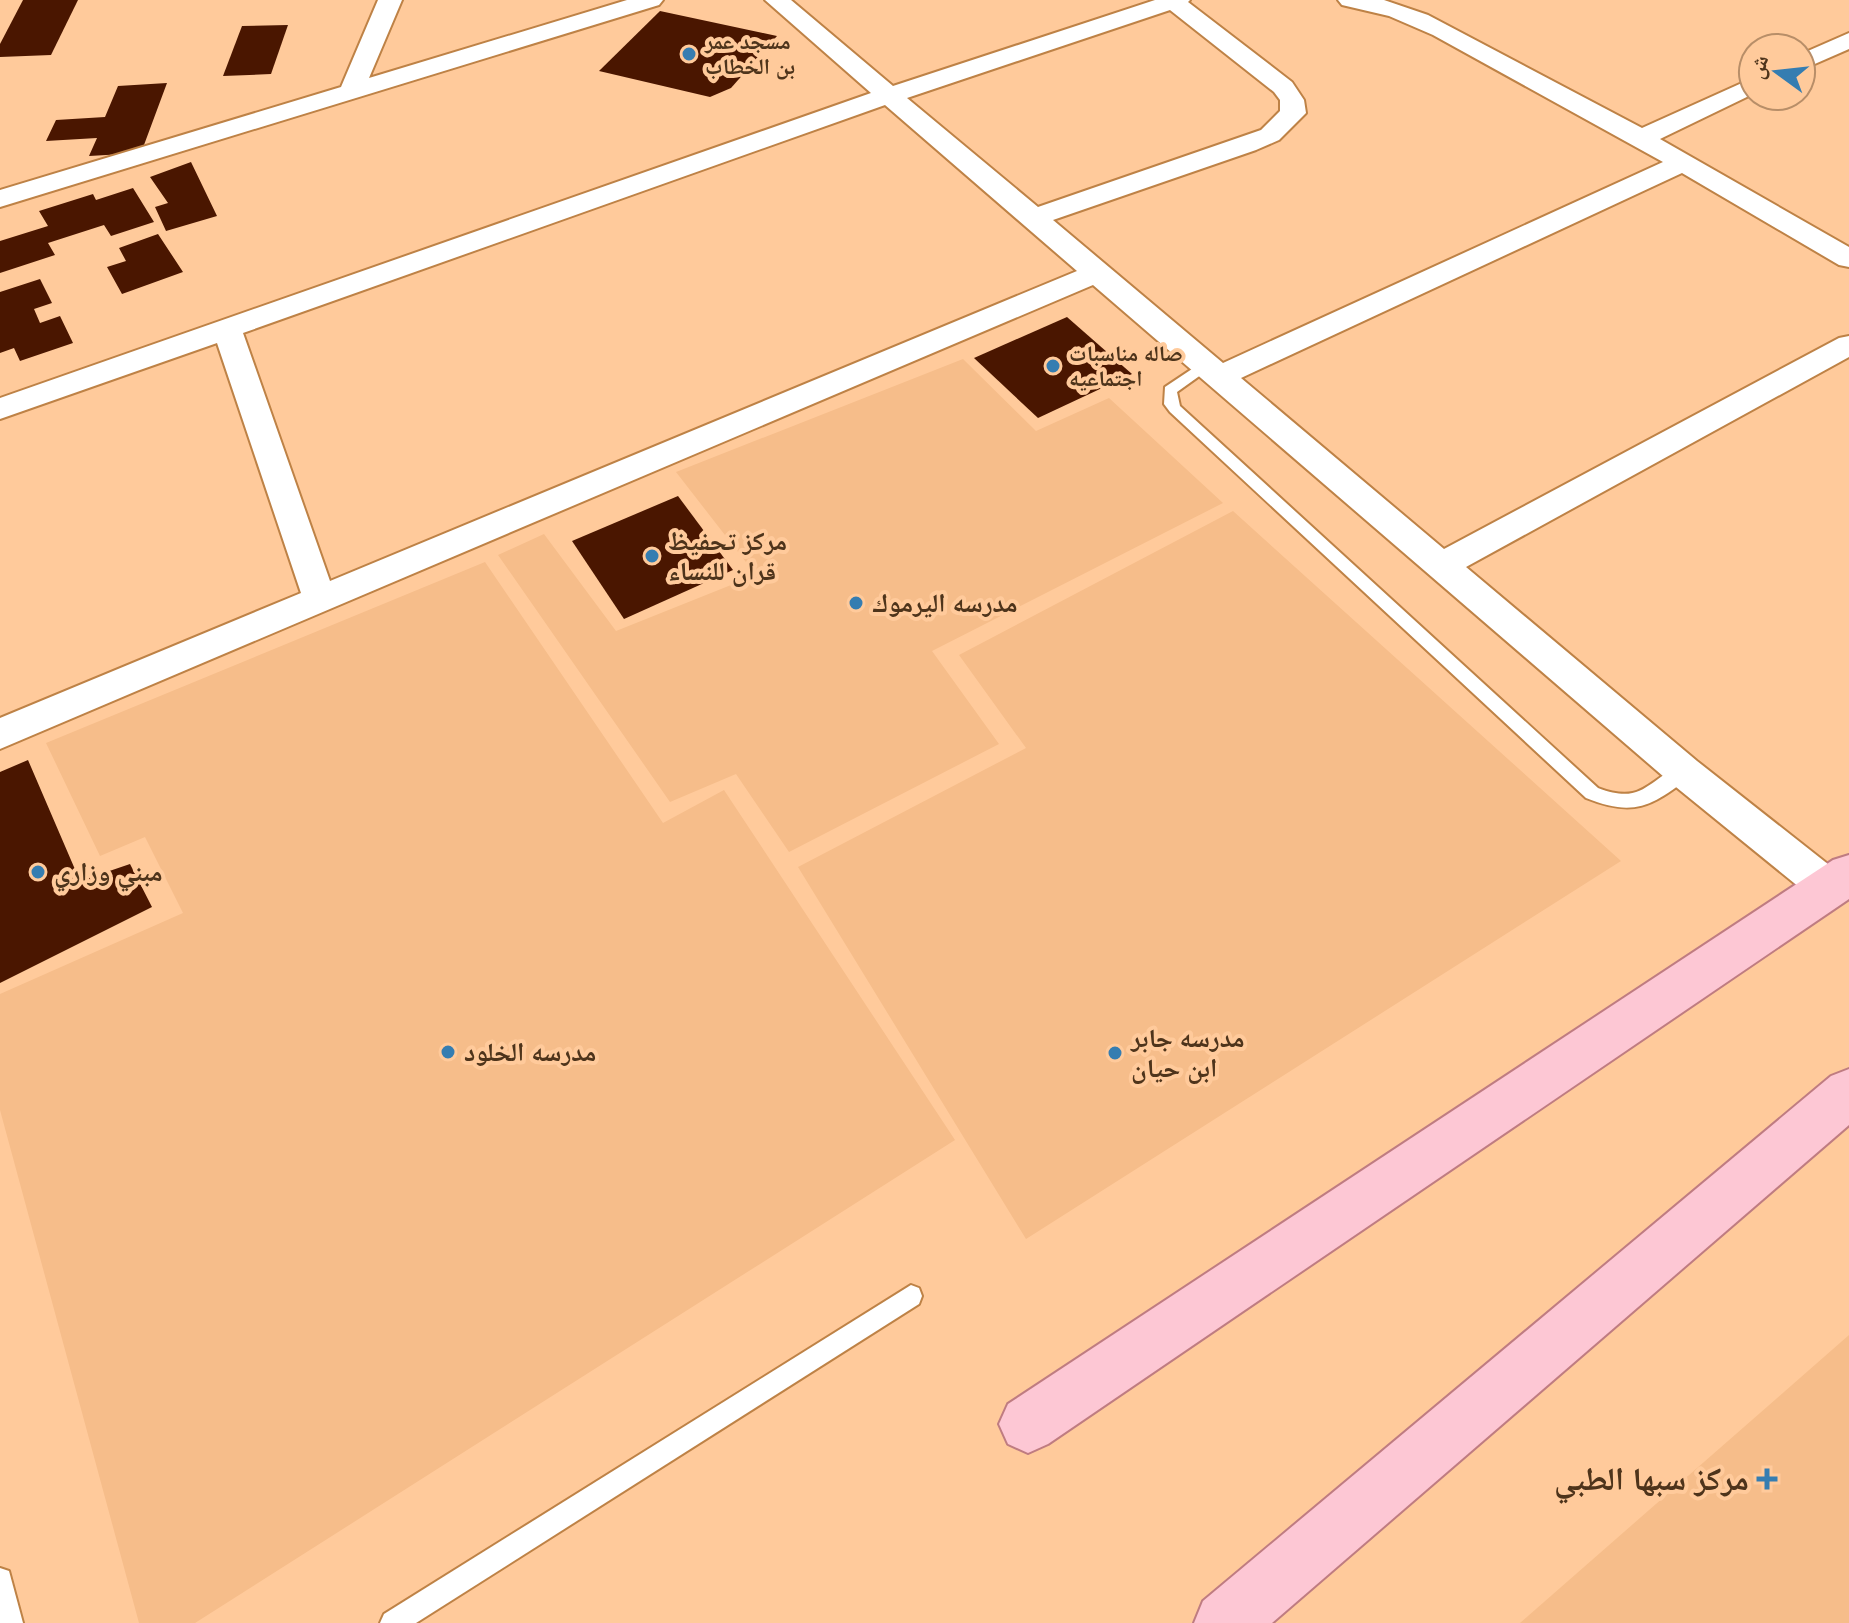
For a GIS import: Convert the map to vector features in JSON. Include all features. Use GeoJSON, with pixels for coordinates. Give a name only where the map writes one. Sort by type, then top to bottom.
{"type":"FeatureCollection","features":[{"type":"Feature","properties":{"kind":"main road"},"geometry":{"type":"LineString","coordinates":[[1028,1424],[1839,881]]}},
{"type":"Feature","properties":{"kind":"main road"},"geometry":{"type":"LineString","coordinates":[[1225,1623],[1849,1093]]}},
{"type":"Feature","properties":{"kind":"street"},"geometry":{"type":"LineString","coordinates":[[352,89],[390,0]]}},
{"type":"Feature","properties":{"kind":"street"},"geometry":{"type":"LineString","coordinates":[[0,199],[651,0]]}},
{"type":"Feature","properties":{"kind":"street"},"geometry":{"type":"LineString","coordinates":[[777,0],[1684,772],[1839,881]]}},
{"type":"Feature","properties":{"kind":"street"},"geometry":{"type":"LineString","coordinates":[[1350,0],[1389,3],[1430,24],[1642,138],[1849,259]]}},
{"type":"Feature","properties":{"kind":"street"},"geometry":{"type":"LineString","coordinates":[[0,409],[890,95],[1175,1],[1283,87],[1292,100],[1293,113],[1270,135],[1035,217]]}},
{"type":"Feature","properties":{"kind":"street"},"geometry":{"type":"LineString","coordinates":[[1817,55],[1849,40]]}},
{"type":"Feature","properties":{"kind":"street"},"geometry":{"type":"LineString","coordinates":[[1642,138],[1737,93]]}},
{"type":"Feature","properties":{"kind":"street"},"geometry":{"type":"LineString","coordinates":[[1214,370],[1683,162]]}},
{"type":"Feature","properties":{"kind":"street"},"geometry":{"type":"LineString","coordinates":[[0,734],[319,597],[1099,272]]}},
{"type":"Feature","properties":{"kind":"street"},"geometry":{"type":"LineString","coordinates":[[227,328],[319,597]]}},
{"type":"Feature","properties":{"kind":"street"},"geometry":{"type":"LineString","coordinates":[[1442,565],[1849,345]]}},
{"type":"Feature","properties":{"kind":"lane"},"geometry":{"type":"LineString","coordinates":[[1214,370],[1170,390],[1171,404],[1175,409],[1592,793],[1625,804],[1640,802],[1684,772]]}},
{"type":"Feature","properties":{"kind":"lane"},"geometry":{"type":"LineString","coordinates":[[393,1623],[911,1296]]}},
{"type":"Feature","properties":{"kind":"lane"},"geometry":{"type":"LineString","coordinates":[[0,1580],[10,1623]]}},
{"type":"Feature","properties":{"kind":"shaded area","name":"مدرسه اليرموك"},"geometry":{"type":"Polygon","coordinates":[[[963,359],[1036,431],[1109,398],[1223,503],[932,651],[999,744],[789,852],[736,774],[670,802],[498,555],[544,534],[616,631],[756,575],[676,472],[963,359]]]}},
{"type":"Feature","properties":{"kind":"shaded area","name":"مدرسه جابر ابن حيان"},"geometry":{"type":"Polygon","coordinates":[[[1233,511],[1621,861],[1026,1239],[798,867],[1026,748],[959,655],[1233,511]]]}},
{"type":"Feature","properties":{"kind":"shaded area","name":"مدرسه الخلود"},"geometry":{"type":"Polygon","coordinates":[[[485,562],[663,823],[724,790],[955,1140],[195,1623],[139,1623],[0,1110],[0,994],[183,913],[145,837],[100,856],[46,743],[485,562]]]}},
{"type":"Feature","properties":{"kind":"shaded area","name":"مركز سبها الطبي"},"geometry":{"type":"Polygon","coordinates":[[[1849,1335],[1849,1623],[1520,1623],[1849,1335]]]}},
{"type":"Feature","properties":{"kind":"building"},"geometry":{"type":"Polygon","coordinates":[[[23,0],[78,0],[51,55],[0,57],[0,44],[23,0]]]}},
{"type":"Feature","properties":{"kind":"building","name":"مسجد عمر بن الخطاب"},"geometry":{"type":"Polygon","coordinates":[[[660,11],[777,36],[731,88],[710,97],[599,71],[660,11]]]}},
{"type":"Feature","properties":{"kind":"building"},"geometry":{"type":"Polygon","coordinates":[[[288,25],[271,74],[223,76],[242,26],[288,25]]]}},
{"type":"Feature","properties":{"kind":"building"},"geometry":{"type":"Polygon","coordinates":[[[167,83],[141,153],[89,156],[97,138],[46,141],[56,120],[105,117],[118,86],[167,83]]]}},
{"type":"Feature","properties":{"kind":"building"},"geometry":{"type":"Polygon","coordinates":[[[191,162],[217,216],[166,231],[155,207],[168,203],[150,177],[191,162]]]}},
{"type":"Feature","properties":{"kind":"building"},"geometry":{"type":"Polygon","coordinates":[[[133,188],[154,222],[111,236],[104,225],[48,243],[55,255],[0,273],[0,241],[48,226],[39,211],[93,194],[96,200],[133,188]]]}},
{"type":"Feature","properties":{"kind":"building"},"geometry":{"type":"Polygon","coordinates":[[[158,234],[183,272],[122,294],[107,267],[126,261],[119,248],[158,234]]]}},
{"type":"Feature","properties":{"kind":"building"},"geometry":{"type":"Polygon","coordinates":[[[40,279],[52,303],[34,309],[40,323],[60,316],[73,343],[20,361],[14,348],[0,353],[0,292],[40,279]]]}},
{"type":"Feature","properties":{"kind":"building","name":"صاله مناسبات اجتماعيه"},"geometry":{"type":"Polygon","coordinates":[[[1067,317],[1132,374],[1038,418],[974,358],[1067,317]]]}},
{"type":"Feature","properties":{"kind":"building","name":"مركز تحفيظ قران للنساء"},"geometry":{"type":"Polygon","coordinates":[[[678,496],[733,570],[624,619],[572,541],[678,496]]]}},
{"type":"Feature","properties":{"kind":"building","name":"مبني وزاري"},"geometry":{"type":"Polygon","coordinates":[[[28,760],[80,881],[130,864],[152,907],[0,983],[0,772],[28,760]]]}},
{"type":"Feature","properties":{"kind":"place","name":"مسجد عمر بن الخطاب"},"geometry":{"type":"Point","coordinates":[689,54]}},
{"type":"Feature","properties":{"kind":"place","name":"صاله مناسبات اجتماعيه"},"geometry":{"type":"Point","coordinates":[1053,366]}},
{"type":"Feature","properties":{"kind":"place","name":"مركز تحفيظ قران للنساء"},"geometry":{"type":"Point","coordinates":[652,556]}},
{"type":"Feature","properties":{"kind":"place","name":"مدرسه اليرموك"},"geometry":{"type":"Point","coordinates":[856,603]}},
{"type":"Feature","properties":{"kind":"place","name":"مبني وزاري"},"geometry":{"type":"Point","coordinates":[38,872]}},
{"type":"Feature","properties":{"kind":"place","name":"مدرسه الخلود"},"geometry":{"type":"Point","coordinates":[448,1052]}},
{"type":"Feature","properties":{"kind":"place","name":"مدرسه جابر ابن حيان"},"geometry":{"type":"Point","coordinates":[1115,1053]}},
{"type":"Feature","properties":{"kind":"place","name":"مركز سبها الطبي"},"geometry":{"type":"Point","coordinates":[1767,1479]}}]}
